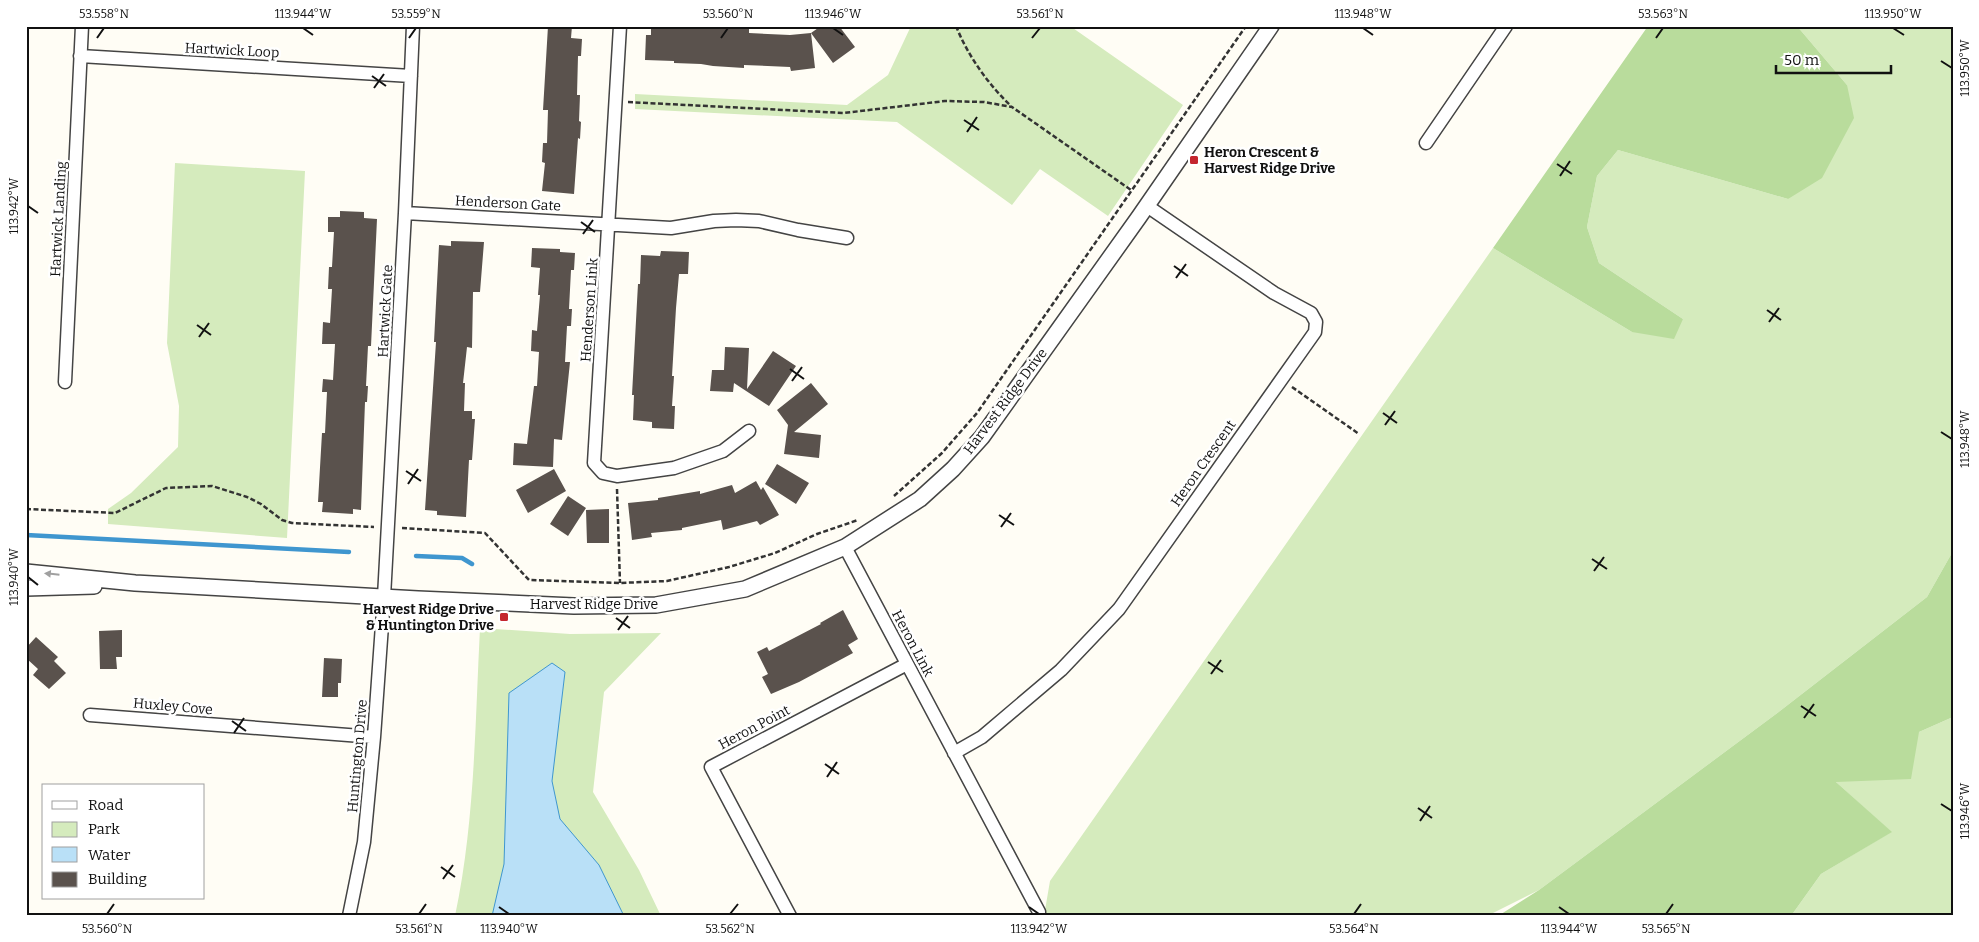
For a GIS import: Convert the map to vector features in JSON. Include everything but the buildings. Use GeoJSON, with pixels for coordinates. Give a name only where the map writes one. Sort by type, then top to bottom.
{"type":"FeatureCollection","features":[{"type":"Feature","properties":{"kind":"street"},"geometry":{"type":"LineString","coordinates":[[80,56],[82,26]]}},
{"type":"Feature","properties":{"kind":"street","name":"Hartwick Gate"},"geometry":{"type":"LineString","coordinates":[[384,597],[412,76],[413,26]]}},
{"type":"Feature","properties":{"kind":"street","name":"Henderson Link"},"geometry":{"type":"LineString","coordinates":[[616,476],[603,473],[594,463],[620,26]]}},
{"type":"Feature","properties":{"kind":"street","name":"Harvest Ridge Drive"},"geometry":{"type":"LineString","coordinates":[[26,572],[135,584],[574,606],[656,605],[745,589],[845,547],[920,499],[953,469],[982,437],[1147,206],[1271,26]]}},
{"type":"Feature","properties":{"kind":"street"},"geometry":{"type":"LineString","coordinates":[[1426,143],[1506,26]]}},
{"type":"Feature","properties":{"kind":"street","name":"Hartwick Loop"},"geometry":{"type":"LineString","coordinates":[[80,56],[412,76]]}},
{"type":"Feature","properties":{"kind":"street","name":"Hartwick Landing"},"geometry":{"type":"LineString","coordinates":[[65,382],[80,56]]}},
{"type":"Feature","properties":{"kind":"street","name":"Heron Crescent"},"geometry":{"type":"LineString","coordinates":[[954,753],[982,737],[1062,670],[1119,609],[1315,332],[1316,322],[1310,313],[1274,293],[1147,206]]}},
{"type":"Feature","properties":{"kind":"street","name":"Henderson Gate"},"geometry":{"type":"LineString","coordinates":[[405,213],[671,228],[714,221],[759,221],[847,238]]}},
{"type":"Feature","properties":{"kind":"street"},"geometry":{"type":"LineString","coordinates":[[616,476],[674,468],[723,451],[750,431]]}},
{"type":"Feature","properties":{"kind":"street","name":"Heron Link"},"geometry":{"type":"LineString","coordinates":[[845,547],[1039,912]]}},
{"type":"Feature","properties":{"kind":"street","name":"Harvest Ridge Drive"},"geometry":{"type":"LineString","coordinates":[[26,588],[135,584]]}},
{"type":"Feature","properties":{"kind":"street","name":"Huntington Drive"},"geometry":{"type":"LineString","coordinates":[[349,916],[364,842],[384,597]]}},
{"type":"Feature","properties":{"kind":"street","name":"Heron Point"},"geometry":{"type":"LineString","coordinates":[[790,916],[711,767],[907,664]]}},
{"type":"Feature","properties":{"kind":"street","name":"Huxley Cove"},"geometry":{"type":"LineString","coordinates":[[90,715],[374,737]]}},
{"type":"Feature","properties":{"kind":"path"},"geometry":{"type":"LineString","coordinates":[[956,26],[961,39],[976,64],[1012,107],[1132,190]]}},
{"type":"Feature","properties":{"kind":"path"},"geometry":{"type":"LineString","coordinates":[[888,500],[942,453],[976,412],[1246,26]]}},
{"type":"Feature","properties":{"kind":"path"},"geometry":{"type":"LineString","coordinates":[[616,101],[844,113],[945,101],[984,102],[1012,107]]}},
{"type":"Feature","properties":{"kind":"path"},"geometry":{"type":"LineString","coordinates":[[1281,379],[1359,434]]}},
{"type":"Feature","properties":{"kind":"path"},"geometry":{"type":"LineString","coordinates":[[616,476],[620,583]]}},
{"type":"Feature","properties":{"kind":"path"},"geometry":{"type":"LineString","coordinates":[[26,508],[115,513],[166,488],[212,486],[247,497],[261,504],[282,520],[292,523],[486,533],[529,580],[620,583],[667,580],[729,567],[775,553],[817,534],[860,519]]}},
{"type":"Feature","properties":{"kind":"green space"},"geometry":{"type":"Polygon","coordinates":[[[911,26],[1070,26],[1183,105],[1108,216],[1040,169],[1012,205],[897,122],[635,109],[635,94],[847,105],[888,75],[911,26]]]}},
{"type":"Feature","properties":{"kind":"green space"},"geometry":{"type":"Polygon","coordinates":[[[1648,26],[1797,26],[1847,85],[1854,118],[1822,178],[1788,199],[1618,150],[1597,176],[1587,227],[1599,263],[1683,319],[1674,339],[1632,332],[1493,248],[1648,26]]]}},
{"type":"Feature","properties":{"kind":"green space"},"geometry":{"type":"Polygon","coordinates":[[[1797,26],[1953,26],[1953,551],[1927,597],[1776,714],[1539,890],[1487,916],[1044,916],[1050,881],[1493,248],[1632,332],[1683,319],[1599,263],[1587,227],[1597,176],[1618,150],[1788,199],[1847,85],[1797,26]]]}},
{"type":"Feature","properties":{"kind":"green space"},"geometry":{"type":"Polygon","coordinates":[[[175,163],[305,171],[287,538],[108,524],[108,509],[131,493],[178,447],[179,406],[167,343],[175,163]]]}},
{"type":"Feature","properties":{"kind":"green space"},"geometry":{"type":"Polygon","coordinates":[[[1953,551],[1953,717],[1919,732],[1911,779],[1836,782],[1892,832],[1821,874],[1791,916],[1498,916],[1539,890],[1776,714],[1927,597],[1953,551]]]}},
{"type":"Feature","properties":{"kind":"green space"},"geometry":{"type":"Polygon","coordinates":[[[480,628],[570,634],[661,633],[604,692],[593,792],[639,870],[661,916],[455,916],[467,845],[475,737],[480,628]]]}},
{"type":"Feature","properties":{"kind":"green space"},"geometry":{"type":"Polygon","coordinates":[[[1953,717],[1953,916],[1791,916],[1821,874],[1891,832],[1836,782],[1919,732],[1953,717]]]}},
{"type":"Feature","properties":{"kind":"water"},"geometry":{"type":"Polygon","coordinates":[[[552,663],[565,672],[552,781],[560,819],[599,865],[624,916],[492,916],[504,864],[509,693],[552,663]]]}},
{"type":"Feature","properties":{"kind":"waterway"},"geometry":{"type":"LineString","coordinates":[[26,535],[349,552]]}},
{"type":"Feature","properties":{"kind":"waterway"},"geometry":{"type":"LineString","coordinates":[[416,556],[462,558],[472,564]]}},
{"type":"Feature","properties":{"kind":"place","name":"Heron Crescent & Harvest Ridge Drive"},"geometry":{"type":"Point","coordinates":[1194,160]}},
{"type":"Feature","properties":{"kind":"place","name":"Harvest Ridge Drive & Huntington Drive"},"geometry":{"type":"Point","coordinates":[504,617]}}]}
